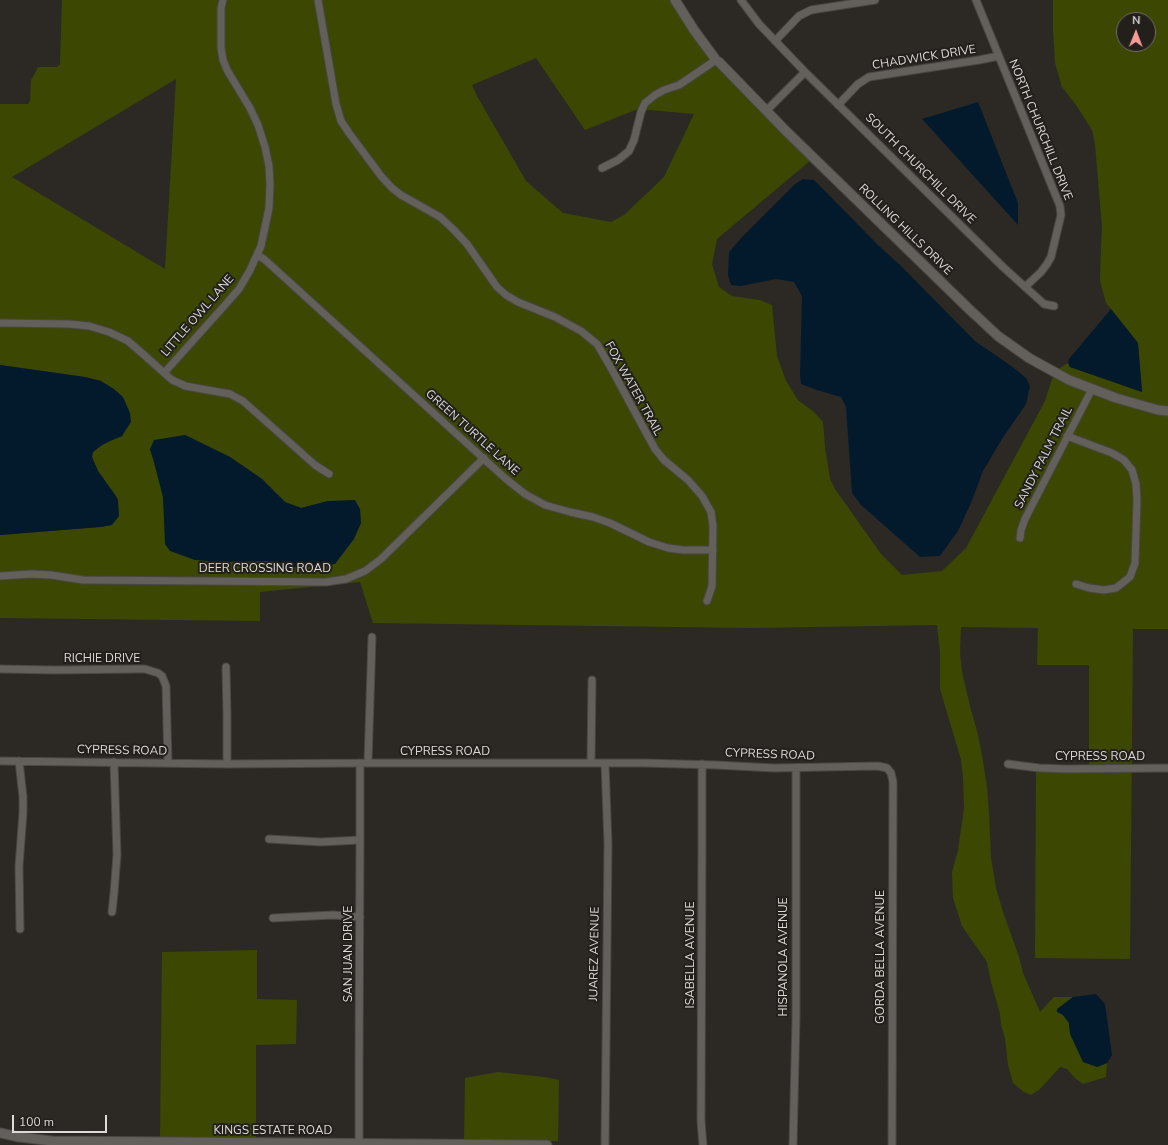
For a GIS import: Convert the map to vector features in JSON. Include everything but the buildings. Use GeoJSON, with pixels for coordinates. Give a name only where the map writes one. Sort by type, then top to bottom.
{"type":"FeatureCollection","features":[{"type":"Feature","properties":{"kind":"street","name":"LITTLE OWL LANE"},"geometry":{"type":"LineString","coordinates":[[164,373],[239,289],[257,255],[264,234],[269,208],[269,166],[265,147],[258,125],[250,108],[227,70],[220,48],[221,8],[223,0]]}},
{"type":"Feature","properties":{"kind":"street","name":"FOX WATER TRAIL"},"geometry":{"type":"LineString","coordinates":[[318,0],[336,104],[341,121],[381,176],[401,195],[440,217],[453,229],[467,244],[497,287],[506,295],[518,302],[555,317],[581,331],[597,344],[655,449],[664,460],[688,480],[702,496],[711,512],[713,526],[712,586],[707,602]]}},
{"type":"Feature","properties":{"kind":"street","name":"ROLLING HILLS DRIVE"},"geometry":{"type":"LineString","coordinates":[[675,0],[694,30],[716,60],[793,138],[998,336],[1029,358],[1069,380],[1136,404],[1168,411]]}},
{"type":"Feature","properties":{"kind":"street"},"geometry":{"type":"LineString","coordinates":[[741,0],[759,24],[775,41],[799,16],[811,10],[875,0]]}},
{"type":"Feature","properties":{"kind":"street","name":"NORTH CHURCHILL DRIVE"},"geometry":{"type":"LineString","coordinates":[[976,0],[1060,206],[1061,215],[1051,257],[1041,272],[1025,287]]}},
{"type":"Feature","properties":{"kind":"street","name":"SOUTH CHURCHILL DRIVE"},"geometry":{"type":"LineString","coordinates":[[775,41],[838,105],[1025,287],[1044,304],[1054,306]]}},
{"type":"Feature","properties":{"kind":"street","name":"CHADWICK DRIVE"},"geometry":{"type":"LineString","coordinates":[[838,105],[858,84],[869,77],[998,56]]}},
{"type":"Feature","properties":{"kind":"street"},"geometry":{"type":"LineString","coordinates":[[602,168],[618,160],[629,151],[634,140],[640,112],[645,103],[654,95],[679,85],[716,60]]}},
{"type":"Feature","properties":{"kind":"street"},"geometry":{"type":"LineString","coordinates":[[766,111],[805,72]]}},
{"type":"Feature","properties":{"kind":"street","name":"GREEN TURTLE LANE"},"geometry":{"type":"LineString","coordinates":[[257,255],[264,259],[506,479],[525,494],[545,505],[593,517],[610,523],[648,542],[668,548],[683,550],[713,550]]}},
{"type":"Feature","properties":{"kind":"street"},"geometry":{"type":"LineString","coordinates":[[0,323],[69,324],[89,326],[110,332],[128,341],[172,380],[185,386],[230,394],[243,401],[316,465],[330,474]]}},
{"type":"Feature","properties":{"kind":"street","name":"SANDY PALM TRAIL"},"geometry":{"type":"LineString","coordinates":[[1020,538],[1025,519],[1092,389]]}},
{"type":"Feature","properties":{"kind":"street"},"geometry":{"type":"LineString","coordinates":[[1068,436],[1112,453],[1124,460],[1132,470],[1136,484],[1137,500],[1135,562],[1130,577],[1116,588],[1104,590],[1076,584]]}},
{"type":"Feature","properties":{"kind":"street","name":"DEER CROSSING ROAD"},"geometry":{"type":"LineString","coordinates":[[0,576],[31,574],[51,575],[83,580],[326,582],[346,579],[365,571],[381,559],[484,458]]}},
{"type":"Feature","properties":{"kind":"street"},"geometry":{"type":"LineString","coordinates":[[368,763],[372,636]]}},
{"type":"Feature","properties":{"kind":"street"},"geometry":{"type":"LineString","coordinates":[[226,667],[227,764]]}},
{"type":"Feature","properties":{"kind":"street","name":"RICHIE DRIVE"},"geometry":{"type":"LineString","coordinates":[[0,669],[145,669],[158,673],[162,676],[166,686],[168,763]]}},
{"type":"Feature","properties":{"kind":"street"},"geometry":{"type":"LineString","coordinates":[[591,763],[592,680]]}},
{"type":"Feature","properties":{"kind":"street","name":"CYPRESS ROAD"},"geometry":{"type":"LineString","coordinates":[[0,761],[227,764],[702,764],[796,768],[878,766],[889,771]]}},
{"type":"Feature","properties":{"kind":"street"},"geometry":{"type":"LineString","coordinates":[[19,761],[23,798],[20,866],[20,929]]}},
{"type":"Feature","properties":{"kind":"street"},"geometry":{"type":"LineString","coordinates":[[112,912],[115,887],[116,855],[114,762]]}},
{"type":"Feature","properties":{"kind":"street","name":"SAN JUAN DRIVE"},"geometry":{"type":"LineString","coordinates":[[359,1144],[360,763]]}},
{"type":"Feature","properties":{"kind":"street","name":"JUAREZ AVENUE"},"geometry":{"type":"LineString","coordinates":[[605,763],[608,844],[605,1145]]}},
{"type":"Feature","properties":{"kind":"street","name":"ISABELLA AVENUE"},"geometry":{"type":"LineString","coordinates":[[702,764],[701,1121],[703,1145]]}},
{"type":"Feature","properties":{"kind":"street","name":"CYPRESS ROAD"},"geometry":{"type":"LineString","coordinates":[[1008,764],[1039,768],[1065,769],[1168,768]]}},
{"type":"Feature","properties":{"kind":"street","name":"HISPANOLA AVENUE"},"geometry":{"type":"LineString","coordinates":[[793,1145],[796,1018],[796,768]]}},
{"type":"Feature","properties":{"kind":"street","name":"GORDA BELLA AVENUE"},"geometry":{"type":"LineString","coordinates":[[889,771],[893,778],[892,1145]]}},
{"type":"Feature","properties":{"kind":"street"},"geometry":{"type":"LineString","coordinates":[[269,839],[321,842],[360,840]]}},
{"type":"Feature","properties":{"kind":"street"},"geometry":{"type":"LineString","coordinates":[[273,918],[333,915],[360,917]]}},
{"type":"Feature","properties":{"kind":"street","name":"KINGS ESTATE ROAD"},"geometry":{"type":"LineString","coordinates":[[0,1132],[19,1137],[52,1141],[207,1144],[547,1145]]}},
{"type":"Feature","properties":{"kind":"green space"},"geometry":{"type":"Polygon","coordinates":[[[62,0],[671,0],[680,16],[811,160],[717,239],[712,264],[719,287],[732,296],[760,300],[772,305],[777,356],[786,381],[798,400],[814,412],[823,422],[830,479],[835,489],[881,554],[902,575],[942,571],[966,548],[1045,401],[1053,376],[1168,415],[1168,629],[1133,629],[1130,959],[1035,958],[1036,769],[1089,769],[1089,665],[1037,665],[1038,628],[961,627],[960,652],[962,672],[982,755],[987,787],[991,858],[996,888],[1003,912],[1023,973],[1040,1012],[1054,997],[1073,997],[1067,1002],[1063,1015],[1069,1023],[1070,1034],[1097,1067],[1107,1063],[1106,1077],[1083,1084],[1067,1069],[1060,1067],[1039,1090],[1031,1095],[1024,1092],[1013,1083],[1008,1065],[1005,1038],[1001,1025],[1000,1014],[987,962],[962,926],[953,898],[952,872],[958,850],[964,808],[963,778],[961,760],[940,689],[940,653],[937,625],[751,628],[373,623],[360,582],[260,592],[260,621],[0,618],[0,535],[112,525],[104,479],[98,471],[92,458],[93,452],[102,445],[122,436],[101,381],[85,377],[0,365],[0,104],[28,104],[30,101],[31,80],[38,67],[57,67],[60,64],[62,0]],[[536,58],[472,85],[526,181],[563,213],[611,222],[624,215],[664,177],[694,114],[638,109],[585,130],[536,58]],[[176,79],[12,177],[165,269],[176,79]],[[185,435],[150,449],[163,497],[163,505],[257,561],[275,561],[295,567],[317,567],[328,501],[301,508],[285,502],[262,479],[230,457],[185,435]]]}},
{"type":"Feature","properties":{"kind":"green space"},"geometry":{"type":"Polygon","coordinates":[[[1053,0],[1168,0],[1168,407],[1159,406],[1102,389],[1057,370],[1068,363],[1070,367],[1142,392],[1138,343],[1106,303],[1100,281],[1102,227],[1095,144],[1092,130],[1062,87],[1055,63],[1053,0]]]}},
{"type":"Feature","properties":{"kind":"green space"},"geometry":{"type":"Polygon","coordinates":[[[257,950],[257,999],[297,1000],[296,1044],[256,1045],[256,1139],[160,1139],[162,952],[257,950]]]}},
{"type":"Feature","properties":{"kind":"green space"},"geometry":{"type":"Polygon","coordinates":[[[498,1072],[559,1080],[558,1141],[464,1141],[465,1078],[498,1072]]]}},
{"type":"Feature","properties":{"kind":"water"},"geometry":{"type":"Polygon","coordinates":[[[978,102],[1018,203],[1018,225],[922,119],[978,102]]]}},
{"type":"Feature","properties":{"kind":"water"},"geometry":{"type":"Polygon","coordinates":[[[803,179],[814,180],[975,341],[1014,368],[1026,378],[1030,386],[1026,404],[1002,439],[983,471],[971,503],[958,531],[940,556],[920,557],[861,505],[852,493],[846,407],[841,397],[801,384],[802,296],[794,282],[776,279],[741,286],[731,285],[728,275],[729,252],[794,185],[803,179]]]}},
{"type":"Feature","properties":{"kind":"water"},"geometry":{"type":"Polygon","coordinates":[[[1111,309],[1138,343],[1142,392],[1070,367],[1068,363],[1069,359],[1111,309]]]}},
{"type":"Feature","properties":{"kind":"water"},"geometry":{"type":"Polygon","coordinates":[[[0,365],[85,377],[101,381],[123,397],[130,413],[131,422],[122,436],[102,445],[93,452],[92,457],[98,471],[118,500],[119,516],[112,525],[0,535],[0,365]]]}},
{"type":"Feature","properties":{"kind":"water"},"geometry":{"type":"Polygon","coordinates":[[[185,435],[230,457],[262,479],[285,502],[301,508],[328,501],[355,500],[360,509],[361,523],[354,539],[335,564],[317,567],[295,567],[275,561],[221,562],[195,560],[170,551],[165,544],[163,497],[150,449],[154,440],[185,435]]]}},
{"type":"Feature","properties":{"kind":"water"},"geometry":{"type":"Polygon","coordinates":[[[1096,994],[1105,1004],[1112,1055],[1107,1063],[1097,1067],[1083,1062],[1070,1034],[1069,1023],[1063,1015],[1057,1012],[1057,1009],[1073,997],[1096,994]]]}}]}
